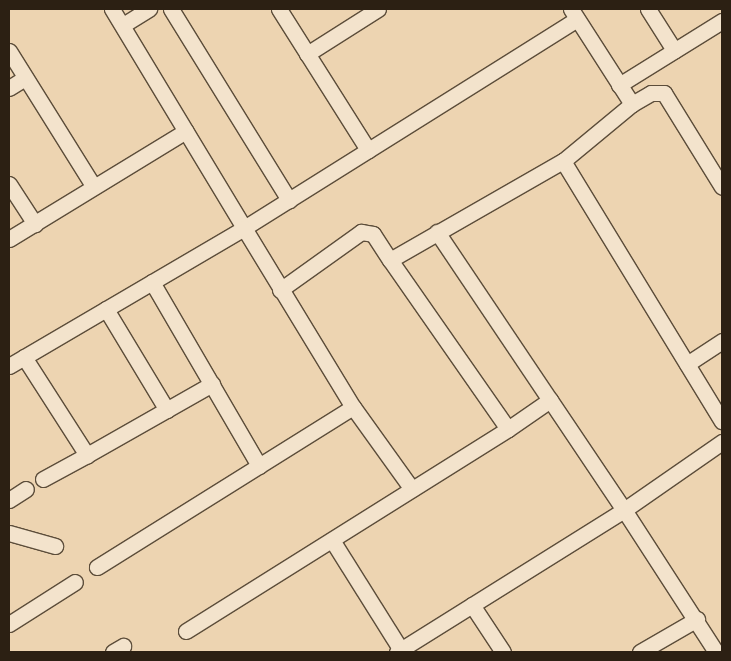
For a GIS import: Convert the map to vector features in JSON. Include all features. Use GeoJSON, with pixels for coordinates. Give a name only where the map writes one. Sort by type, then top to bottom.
{"type":"FeatureCollection","features":[{"type":"Feature","properties":{"kind":"street"},"geometry":{"type":"LineString","coordinates":[[112,9],[280,290],[353,407],[412,489]]}},
{"type":"Feature","properties":{"kind":"street"},"geometry":{"type":"LineString","coordinates":[[123,25],[150,9]]}},
{"type":"Feature","properties":{"kind":"street"},"geometry":{"type":"LineString","coordinates":[[171,9],[289,200]]}},
{"type":"Feature","properties":{"kind":"street"},"geometry":{"type":"LineString","coordinates":[[279,9],[368,150]]}},
{"type":"Feature","properties":{"kind":"street"},"geometry":{"type":"LineString","coordinates":[[307,54],[378,9]]}},
{"type":"Feature","properties":{"kind":"street"},"geometry":{"type":"LineString","coordinates":[[648,9],[674,50]]}},
{"type":"Feature","properties":{"kind":"street"},"geometry":{"type":"LineString","coordinates":[[9,366],[289,200],[574,14],[632,104]]}},
{"type":"Feature","properties":{"kind":"street"},"geometry":{"type":"LineString","coordinates":[[619,85],[722,21]]}},
{"type":"Feature","properties":{"kind":"street"},"geometry":{"type":"LineString","coordinates":[[9,51],[94,187]]}},
{"type":"Feature","properties":{"kind":"street"},"geometry":{"type":"LineString","coordinates":[[9,88],[25,78]]}},
{"type":"Feature","properties":{"kind":"street"},"geometry":{"type":"LineString","coordinates":[[390,260],[563,162],[632,104],[651,93],[664,93],[722,187]]}},
{"type":"Feature","properties":{"kind":"street"},"geometry":{"type":"LineString","coordinates":[[9,240],[186,131]]}},
{"type":"Feature","properties":{"kind":"street"},"geometry":{"type":"LineString","coordinates":[[563,162],[722,421]]}},
{"type":"Feature","properties":{"kind":"street"},"geometry":{"type":"LineString","coordinates":[[9,184],[35,224]]}},
{"type":"Feature","properties":{"kind":"street"},"geometry":{"type":"LineString","coordinates":[[280,290],[360,232],[373,234],[508,429]]}},
{"type":"Feature","properties":{"kind":"street"},"geometry":{"type":"LineString","coordinates":[[437,232],[624,510],[716,652]]}},
{"type":"Feature","properties":{"kind":"street"},"geometry":{"type":"LineString","coordinates":[[152,282],[259,466]]}},
{"type":"Feature","properties":{"kind":"street"},"geometry":{"type":"LineString","coordinates":[[106,309],[167,410]]}},
{"type":"Feature","properties":{"kind":"street"},"geometry":{"type":"LineString","coordinates":[[687,364],[722,341]]}},
{"type":"Feature","properties":{"kind":"street"},"geometry":{"type":"LineString","coordinates":[[24,357],[87,455]]}},
{"type":"Feature","properties":{"kind":"street"},"geometry":{"type":"LineString","coordinates":[[43,479],[212,384]]}},
{"type":"Feature","properties":{"kind":"street"},"geometry":{"type":"LineString","coordinates":[[186,631],[508,429],[550,400]]}},
{"type":"Feature","properties":{"kind":"street"},"geometry":{"type":"LineString","coordinates":[[97,567],[353,407]]}},
{"type":"Feature","properties":{"kind":"street"},"geometry":{"type":"LineString","coordinates":[[332,540],[399,651],[624,510],[722,442]]}},
{"type":"Feature","properties":{"kind":"street"},"geometry":{"type":"LineString","coordinates":[[9,500],[26,489]]}},
{"type":"Feature","properties":{"kind":"street"},"geometry":{"type":"LineString","coordinates":[[9,533],[55,546]]}},
{"type":"Feature","properties":{"kind":"street"},"geometry":{"type":"LineString","coordinates":[[9,624],[75,582]]}},
{"type":"Feature","properties":{"kind":"street"},"geometry":{"type":"LineString","coordinates":[[472,605],[503,652]]}},
{"type":"Feature","properties":{"kind":"street"},"geometry":{"type":"LineString","coordinates":[[640,652],[696,619]]}}]}
